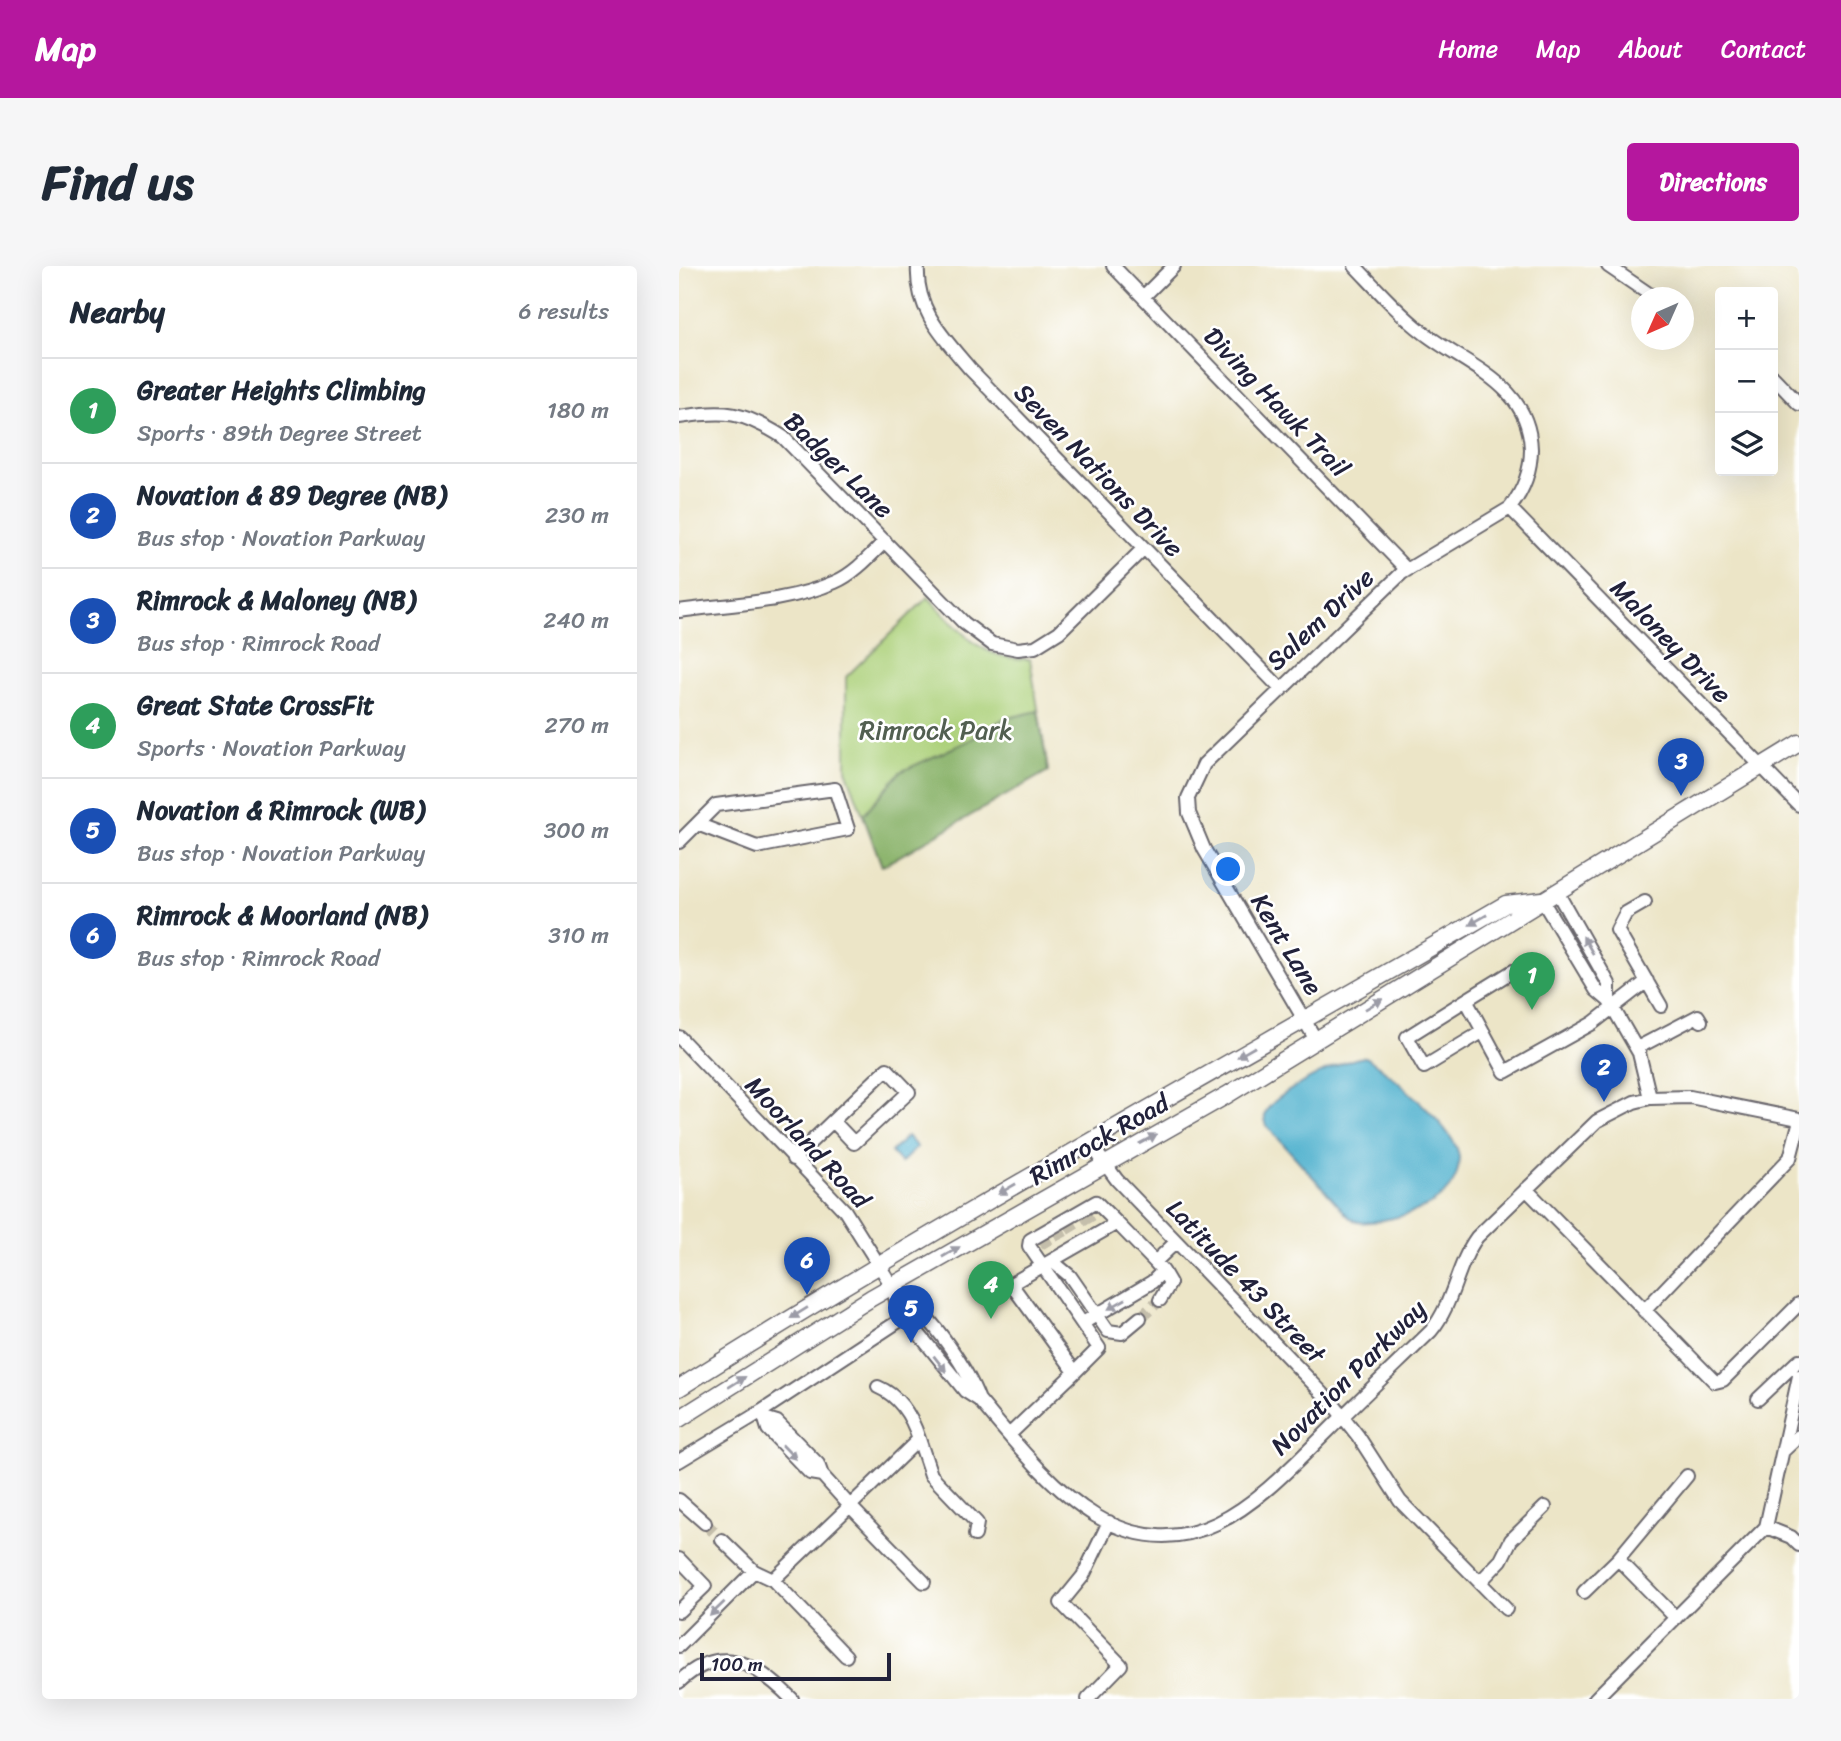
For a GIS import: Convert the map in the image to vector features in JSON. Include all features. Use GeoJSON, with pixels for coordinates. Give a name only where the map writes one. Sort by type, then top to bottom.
{"type":"FeatureCollection","features":[{"type":"Feature","properties":{"kind":"main road","name":"Rimrock Road"},"geometry":{"type":"LineString","coordinates":[[679,1419],[892,1286],[1227,1095],[1799,743]]}},
{"type":"Feature","properties":{"kind":"main road","name":"Rimrock Road"},"geometry":{"type":"LineString","coordinates":[[679,1388],[879,1265],[1305,1017],[1506,904],[1549,896]]}},
{"type":"Feature","properties":{"kind":"street","name":"Seven Nations Drive"},"geometry":{"type":"LineString","coordinates":[[918,266],[921,299],[932,323],[970,369],[1280,688]]}},
{"type":"Feature","properties":{"kind":"street","name":"Diving Hawk Trail"},"geometry":{"type":"LineString","coordinates":[[1112,266],[1407,570]]}},
{"type":"Feature","properties":{"kind":"street"},"geometry":{"type":"LineString","coordinates":[[1143,297],[1174,266]]}},
{"type":"Feature","properties":{"kind":"street"},"geometry":{"type":"LineString","coordinates":[[1355,266],[1422,332],[1482,370],[1517,402],[1527,421],[1531,461],[1519,497],[1510,508]]}},
{"type":"Feature","properties":{"kind":"street"},"geometry":{"type":"LineString","coordinates":[[1608,266],[1639,287]]}},
{"type":"Feature","properties":{"kind":"street"},"geometry":{"type":"LineString","coordinates":[[1778,382],[1799,404]]}},
{"type":"Feature","properties":{"kind":"street","name":"Badger Lane"},"geometry":{"type":"LineString","coordinates":[[679,417],[724,411],[762,423],[783,437],[964,623],[992,644],[1018,649],[1035,647],[1059,632],[1143,550]]}},
{"type":"Feature","properties":{"kind":"street","name":"Salem Drive"},"geometry":{"type":"LineString","coordinates":[[1189,795],[1204,764],[1280,688],[1407,570],[1510,508]]}},
{"type":"Feature","properties":{"kind":"street","name":"Maloney Drive"},"geometry":{"type":"LineString","coordinates":[[1510,508],[1799,805]]}},
{"type":"Feature","properties":{"kind":"street"},"geometry":{"type":"LineString","coordinates":[[679,611],[799,594],[836,582],[865,562],[885,541]]}},
{"type":"Feature","properties":{"kind":"street"},"geometry":{"type":"LineString","coordinates":[[679,842],[716,805],[835,789],[848,829],[757,847],[698,824]]}},
{"type":"Feature","properties":{"kind":"street","name":"Kent Lane"},"geometry":{"type":"LineString","coordinates":[[1189,795],[1189,813],[1204,849],[1305,1017],[1316,1040]]}},
{"type":"Feature","properties":{"kind":"street"},"geometry":{"type":"LineString","coordinates":[[1549,896],[1595,990],[1611,1003],[1637,1048],[1650,1098]]}},
{"type":"Feature","properties":{"kind":"street"},"geometry":{"type":"LineString","coordinates":[[1549,896],[1609,984],[1611,1003]]}},
{"type":"Feature","properties":{"kind":"street"},"geometry":{"type":"LineString","coordinates":[[1644,902],[1621,918],[1618,930],[1661,1006]]}},
{"type":"Feature","properties":{"kind":"street"},"geometry":{"type":"LineString","coordinates":[[1482,1032],[1424,1067],[1407,1037],[1513,971]]}},
{"type":"Feature","properties":{"kind":"street"},"geometry":{"type":"LineString","coordinates":[[1466,1000],[1506,1072],[1593,1023],[1611,1003],[1647,981]]}},
{"type":"Feature","properties":{"kind":"street"},"geometry":{"type":"LineString","coordinates":[[1637,1048],[1698,1016],[1701,1021]]}},
{"type":"Feature","properties":{"kind":"street","name":"Moorland Road"},"geometry":{"type":"LineString","coordinates":[[679,1037],[845,1211],[892,1286]]}},
{"type":"Feature","properties":{"kind":"street"},"geometry":{"type":"LineString","coordinates":[[793,1158],[887,1069],[909,1092],[854,1143],[833,1121]]}},
{"type":"Feature","properties":{"kind":"street","name":"Novation Parkway"},"geometry":{"type":"LineString","coordinates":[[892,1286],[912,1299],[963,1368],[979,1400],[1009,1435],[1078,1503],[1109,1522],[1146,1533],[1170,1535],[1198,1531],[1220,1523],[1253,1503],[1431,1331],[1445,1310],[1466,1252],[1477,1237],[1597,1121],[1625,1106],[1650,1098],[1690,1097],[1799,1121]]}},
{"type":"Feature","properties":{"kind":"street"},"geometry":{"type":"LineString","coordinates":[[1644,1311],[1794,1159],[1799,1121]]}},
{"type":"Feature","properties":{"kind":"street","name":"Latitude 43 Street"},"geometry":{"type":"LineString","coordinates":[[1089,1142],[1104,1164],[1176,1242],[1343,1416],[1400,1501],[1506,1609]]}},
{"type":"Feature","properties":{"kind":"street"},"geometry":{"type":"LineString","coordinates":[[1526,1189],[1644,1311],[1720,1383],[1799,1304]]}},
{"type":"Feature","properties":{"kind":"street"},"geometry":{"type":"LineString","coordinates":[[1076,1373],[1011,1284],[1067,1233],[1083,1212],[1096,1202],[1159,1267],[1170,1283],[1160,1300]]}},
{"type":"Feature","properties":{"kind":"street"},"geometry":{"type":"LineString","coordinates":[[1047,1251],[1067,1233],[1117,1223]]}},
{"type":"Feature","properties":{"kind":"street"},"geometry":{"type":"LineString","coordinates":[[1082,1324],[1152,1282],[1176,1242]]}},
{"type":"Feature","properties":{"kind":"street"},"geometry":{"type":"LineString","coordinates":[[1047,1251],[1070,1276],[1095,1316],[1113,1334],[1128,1331],[1140,1318]]}},
{"type":"Feature","properties":{"kind":"street"},"geometry":{"type":"LineString","coordinates":[[1009,1435],[1099,1348],[1082,1324],[1047,1251]]}},
{"type":"Feature","properties":{"kind":"street","name":"Novation Parkway"},"geometry":{"type":"LineString","coordinates":[[892,1286],[898,1308],[944,1370],[965,1391],[979,1400]]}},
{"type":"Feature","properties":{"kind":"street"},"geometry":{"type":"LineString","coordinates":[[679,1461],[764,1415],[905,1317]]}},
{"type":"Feature","properties":{"kind":"street"},"geometry":{"type":"LineString","coordinates":[[1758,1399],[1799,1360]]}},
{"type":"Feature","properties":{"kind":"street"},"geometry":{"type":"LineString","coordinates":[[1595,1699],[1766,1527],[1799,1376]]}},
{"type":"Feature","properties":{"kind":"street"},"geometry":{"type":"LineString","coordinates":[[878,1387],[892,1393],[915,1424],[932,1475],[977,1523],[975,1535]]}},
{"type":"Feature","properties":{"kind":"street"},"geometry":{"type":"LineString","coordinates":[[764,1415],[768,1429],[810,1473],[822,1475],[925,1582]]}},
{"type":"Feature","properties":{"kind":"street"},"geometry":{"type":"LineString","coordinates":[[1783,1451],[1799,1436]]}},
{"type":"Feature","properties":{"kind":"street"},"geometry":{"type":"LineString","coordinates":[[773,1580],[919,1439]]}},
{"type":"Feature","properties":{"kind":"street"},"geometry":{"type":"LineString","coordinates":[[1584,1592],[1618,1559],[1687,1476]]}},
{"type":"Feature","properties":{"kind":"street"},"geometry":{"type":"LineString","coordinates":[[679,1500],[705,1522]]}},
{"type":"Feature","properties":{"kind":"street"},"geometry":{"type":"LineString","coordinates":[[1480,1582],[1501,1560],[1511,1540],[1545,1507]]}},
{"type":"Feature","properties":{"kind":"street"},"geometry":{"type":"LineString","coordinates":[[1088,1699],[1121,1665],[1061,1602],[1083,1576],[1109,1522]]}},
{"type":"Feature","properties":{"kind":"street"},"geometry":{"type":"LineString","coordinates":[[1766,1527],[1791,1537],[1799,1545]]}},
{"type":"Feature","properties":{"kind":"street"},"geometry":{"type":"LineString","coordinates":[[722,1540],[754,1571],[773,1580],[846,1656]]}},
{"type":"Feature","properties":{"kind":"street"},"geometry":{"type":"LineString","coordinates":[[679,1559],[705,1586],[679,1611]]}},
{"type":"Feature","properties":{"kind":"street"},"geometry":{"type":"LineString","coordinates":[[1618,1559],[1676,1618]]}},
{"type":"Feature","properties":{"kind":"street"},"geometry":{"type":"LineString","coordinates":[[679,1646],[754,1571]]}},
{"type":"Feature","properties":{"kind":"street"},"geometry":{"type":"LineString","coordinates":[[679,1682],[697,1664],[726,1660],[750,1664],[773,1680],[792,1699]]}},
{"type":"Feature","properties":{"kind":"green space","name":"Rimrock Park"},"geometry":{"type":"Polygon","coordinates":[[[928,597],[961,632],[984,649],[997,655],[1030,659],[1048,771],[882,866],[846,770],[846,677],[928,597]]]}},
{"type":"Feature","properties":{"kind":"green space"},"geometry":{"type":"Polygon","coordinates":[[[1038,711],[1048,771],[882,866],[863,815],[900,772],[968,741],[1003,719],[1038,711]]]}},
{"type":"Feature","properties":{"kind":"water"},"geometry":{"type":"Polygon","coordinates":[[[1366,1057],[1405,1088],[1435,1118],[1448,1133],[1459,1158],[1452,1184],[1433,1202],[1409,1214],[1365,1222],[1348,1216],[1267,1126],[1265,1116],[1267,1110],[1284,1094],[1313,1077],[1343,1063],[1366,1057]]]}},
{"type":"Feature","properties":{"kind":"water"},"geometry":{"type":"Polygon","coordinates":[[[907,1136],[917,1147],[901,1163],[891,1152],[907,1136]]]}},
{"type":"Feature","properties":{"kind":"tunnel"},"geometry":{"type":"LineString","coordinates":[[1084,1213],[1091,1224]]}},
{"type":"Feature","properties":{"kind":"tunnel"},"geometry":{"type":"LineString","coordinates":[[1068,1221],[1075,1233]]}},
{"type":"Feature","properties":{"kind":"tunnel"},"geometry":{"type":"LineString","coordinates":[[1057,1228],[1063,1240]]}},
{"type":"Feature","properties":{"kind":"tunnel"},"geometry":{"type":"LineString","coordinates":[[1042,1236],[1049,1248]]}},
{"type":"Feature","properties":{"kind":"tunnel"},"geometry":{"type":"LineString","coordinates":[[1140,1318],[1160,1300]]}},
{"type":"Feature","properties":{"kind":"tunnel"},"geometry":{"type":"LineString","coordinates":[[705,1523],[722,1540]]}},
{"type":"Feature","properties":{"kind":"place","name":"Rimrock & Maloney (NB)"},"geometry":{"type":"Point","coordinates":[1681,796]}},
{"type":"Feature","properties":{"kind":"place","name":"Greater Heights Climbing"},"geometry":{"type":"Point","coordinates":[1532,1010]}},
{"type":"Feature","properties":{"kind":"place","name":"Novation & 89 Degree (NB)"},"geometry":{"type":"Point","coordinates":[1604,1102]}},
{"type":"Feature","properties":{"kind":"place","name":"Rimrock & Moorland (NB)"},"geometry":{"type":"Point","coordinates":[807,1295]}},
{"type":"Feature","properties":{"kind":"place","name":"Great State CrossFit"},"geometry":{"type":"Point","coordinates":[991,1319]}},
{"type":"Feature","properties":{"kind":"place","name":"Novation & Rimrock (WB)"},"geometry":{"type":"Point","coordinates":[911,1343]}}]}
